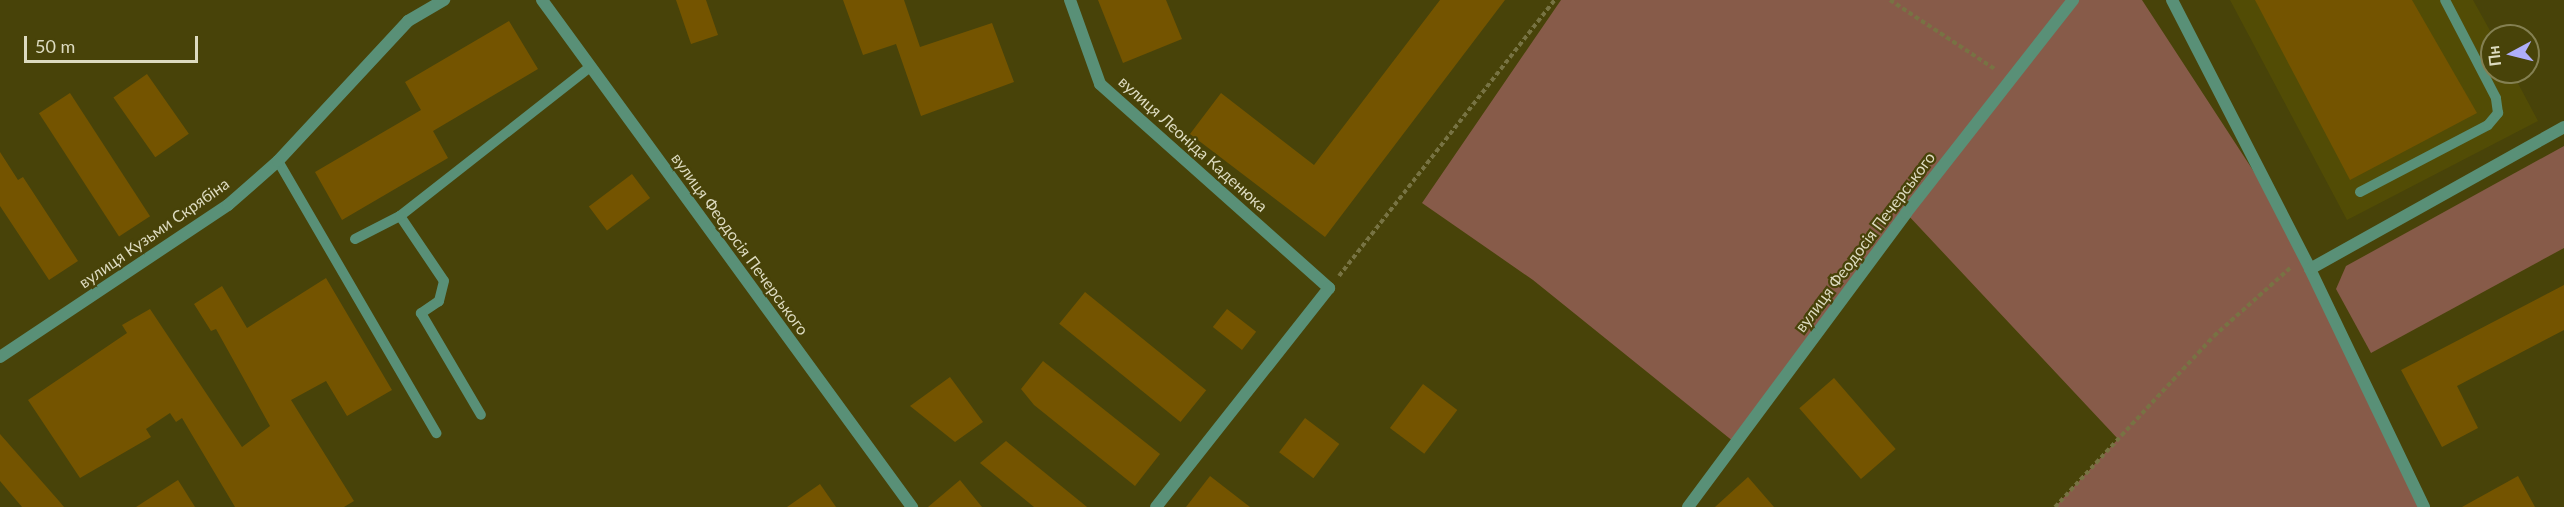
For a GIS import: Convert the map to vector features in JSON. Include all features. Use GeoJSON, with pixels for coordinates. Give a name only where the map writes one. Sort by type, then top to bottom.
{"type":"FeatureCollection","features":[{"type":"Feature","properties":{"kind":"street","name":"вулиця Кузьми Скрябіна"},"geometry":{"type":"LineString","coordinates":[[0,357],[228,205],[278,160],[408,21],[444,0]]}},
{"type":"Feature","properties":{"kind":"street","name":"вулиця Феодосія Печерського"},"geometry":{"type":"LineString","coordinates":[[542,0],[912,507]]}},
{"type":"Feature","properties":{"kind":"street","name":"вулиця Леоніда Каденюка"},"geometry":{"type":"LineString","coordinates":[[1071,0],[1100,84],[1329,288]]}},
{"type":"Feature","properties":{"kind":"street","name":"вулиця Феодосія Печерського"},"geometry":{"type":"LineString","coordinates":[[1688,507],[1906,213],[2073,0]]}},
{"type":"Feature","properties":{"kind":"street"},"geometry":{"type":"LineString","coordinates":[[2172,0],[2310,268],[2424,507]]}},
{"type":"Feature","properties":{"kind":"street"},"geometry":{"type":"LineString","coordinates":[[2310,268],[2564,128]]}},
{"type":"Feature","properties":{"kind":"street"},"geometry":{"type":"LineString","coordinates":[[1156,507],[1329,288]]}},
{"type":"Feature","properties":{"kind":"lane"},"geometry":{"type":"LineString","coordinates":[[2360,192],[2488,125],[2498,113],[2496,98],[2445,0]]}},
{"type":"Feature","properties":{"kind":"lane"},"geometry":{"type":"LineString","coordinates":[[355,239],[400,216],[590,68]]}},
{"type":"Feature","properties":{"kind":"lane"},"geometry":{"type":"LineString","coordinates":[[278,160],[436,434]]}},
{"type":"Feature","properties":{"kind":"lane"},"geometry":{"type":"LineString","coordinates":[[400,216],[444,281],[439,301],[421,313],[481,415]]}},
{"type":"Feature","properties":{"kind":"path"},"geometry":{"type":"LineString","coordinates":[[1329,288],[1555,0]]}},
{"type":"Feature","properties":{"kind":"path"},"geometry":{"type":"LineString","coordinates":[[1890,0],[2010,82]]}},
{"type":"Feature","properties":{"kind":"path"},"geometry":{"type":"LineString","coordinates":[[2055,507],[2214,336],[2303,256]]}},
{"type":"Feature","properties":{"kind":"shaded area"},"geometry":{"type":"Polygon","coordinates":[[[1561,0],[2142,0],[2288,224],[2424,507],[2055,507],[2118,439],[1906,213],[1734,442],[1533,280],[1422,203],[1561,0]]]}},
{"type":"Feature","properties":{"kind":"shaded area"},"geometry":{"type":"Polygon","coordinates":[[[2230,0],[2473,0],[2486,24],[2480,24],[2480,84],[2518,84],[2538,121],[2347,220],[2230,0]]]}},
{"type":"Feature","properties":{"kind":"shaded area"},"geometry":{"type":"Polygon","coordinates":[[[2564,146],[2564,248],[2371,353],[2336,289],[2346,266],[2564,146]]]}},
{"type":"Feature","properties":{"kind":"building"},"geometry":{"type":"Polygon","coordinates":[[[676,0],[706,0],[718,35],[691,44],[676,0]]]}},
{"type":"Feature","properties":{"kind":"building"},"geometry":{"type":"Polygon","coordinates":[[[843,0],[904,0],[920,47],[992,23],[1014,82],[921,116],[896,44],[863,55],[843,0]]]}},
{"type":"Feature","properties":{"kind":"building"},"geometry":{"type":"Polygon","coordinates":[[[1098,0],[1166,0],[1182,39],[1123,63],[1098,0]]]}},
{"type":"Feature","properties":{"kind":"building"},"geometry":{"type":"Polygon","coordinates":[[[1440,0],[1505,0],[1325,237],[1190,134],[1221,93],[1314,165],[1440,0]]]}},
{"type":"Feature","properties":{"kind":"building"},"geometry":{"type":"Polygon","coordinates":[[[2255,0],[2412,0],[2477,113],[2350,180],[2255,0]]]}},
{"type":"Feature","properties":{"kind":"building"},"geometry":{"type":"Polygon","coordinates":[[[509,21],[538,69],[433,131],[448,158],[342,220],[315,172],[421,110],[405,82],[509,21]]]}},
{"type":"Feature","properties":{"kind":"building"},"geometry":{"type":"Polygon","coordinates":[[[147,74],[189,134],[155,157],[113,98],[147,74]]]}},
{"type":"Feature","properties":{"kind":"building"},"geometry":{"type":"Polygon","coordinates":[[[70,93],[150,216],[119,236],[39,113],[70,93]]]}},
{"type":"Feature","properties":{"kind":"building"},"geometry":{"type":"Polygon","coordinates":[[[0,152],[18,180],[23,177],[78,261],[49,280],[0,206],[0,152]]]}},
{"type":"Feature","properties":{"kind":"building"},"geometry":{"type":"Polygon","coordinates":[[[632,174],[650,198],[607,230],[589,206],[632,174]]]}},
{"type":"Feature","properties":{"kind":"building"},"geometry":{"type":"Polygon","coordinates":[[[326,278],[392,390],[347,416],[326,381],[291,400],[354,501],[344,507],[235,507],[182,418],[176,422],[170,413],[146,429],[151,437],[80,478],[28,400],[127,333],[122,325],[150,309],[242,447],[270,426],[216,329],[211,331],[194,304],[222,286],[247,328],[326,278]]]}},
{"type":"Feature","properties":{"kind":"building"},"geometry":{"type":"Polygon","coordinates":[[[2564,285],[2564,330],[2457,386],[2478,428],[2442,447],[2401,370],[2564,285]]]}},
{"type":"Feature","properties":{"kind":"building"},"geometry":{"type":"Polygon","coordinates":[[[1085,292],[1206,390],[1180,422],[1059,324],[1085,292]]]}},
{"type":"Feature","properties":{"kind":"building"},"geometry":{"type":"Polygon","coordinates":[[[1227,309],[1256,332],[1242,350],[1213,327],[1227,309]]]}},
{"type":"Feature","properties":{"kind":"building"},"geometry":{"type":"Polygon","coordinates":[[[1043,361],[1160,454],[1135,486],[1034,405],[1021,389],[1043,361]]]}},
{"type":"Feature","properties":{"kind":"building"},"geometry":{"type":"Polygon","coordinates":[[[950,377],[983,422],[955,442],[910,406],[950,377]]]}},
{"type":"Feature","properties":{"kind":"building"},"geometry":{"type":"Polygon","coordinates":[[[1834,378],[1896,449],[1861,479],[1799,408],[1834,378]]]}},
{"type":"Feature","properties":{"kind":"building"},"geometry":{"type":"Polygon","coordinates":[[[1423,384],[1457,410],[1424,454],[1390,428],[1423,384]]]}},
{"type":"Feature","properties":{"kind":"building"},"geometry":{"type":"Polygon","coordinates":[[[1305,418],[1339,444],[1313,478],[1279,452],[1305,418]]]}},
{"type":"Feature","properties":{"kind":"building"},"geometry":{"type":"Polygon","coordinates":[[[0,434],[64,507],[22,507],[0,481],[0,434]]]}},
{"type":"Feature","properties":{"kind":"building"},"geometry":{"type":"Polygon","coordinates":[[[1006,441],[1087,507],[1034,507],[980,463],[1006,441]]]}},
{"type":"Feature","properties":{"kind":"building"},"geometry":{"type":"Polygon","coordinates":[[[1210,476],[1250,507],[1186,507],[1210,476]]]}},
{"type":"Feature","properties":{"kind":"building"},"geometry":{"type":"Polygon","coordinates":[[[2518,476],[2535,507],[2462,507],[2518,476]]]}},
{"type":"Feature","properties":{"kind":"building"},"geometry":{"type":"Polygon","coordinates":[[[1748,477],[1774,507],[1715,507],[1748,477]]]}},
{"type":"Feature","properties":{"kind":"building"},"geometry":{"type":"Polygon","coordinates":[[[178,480],[195,507],[136,507],[178,480]]]}},
{"type":"Feature","properties":{"kind":"building"},"geometry":{"type":"Polygon","coordinates":[[[960,480],[982,507],[928,507],[960,480]]]}},
{"type":"Feature","properties":{"kind":"building"},"geometry":{"type":"Polygon","coordinates":[[[820,484],[836,507],[787,507],[820,484]]]}}]}
